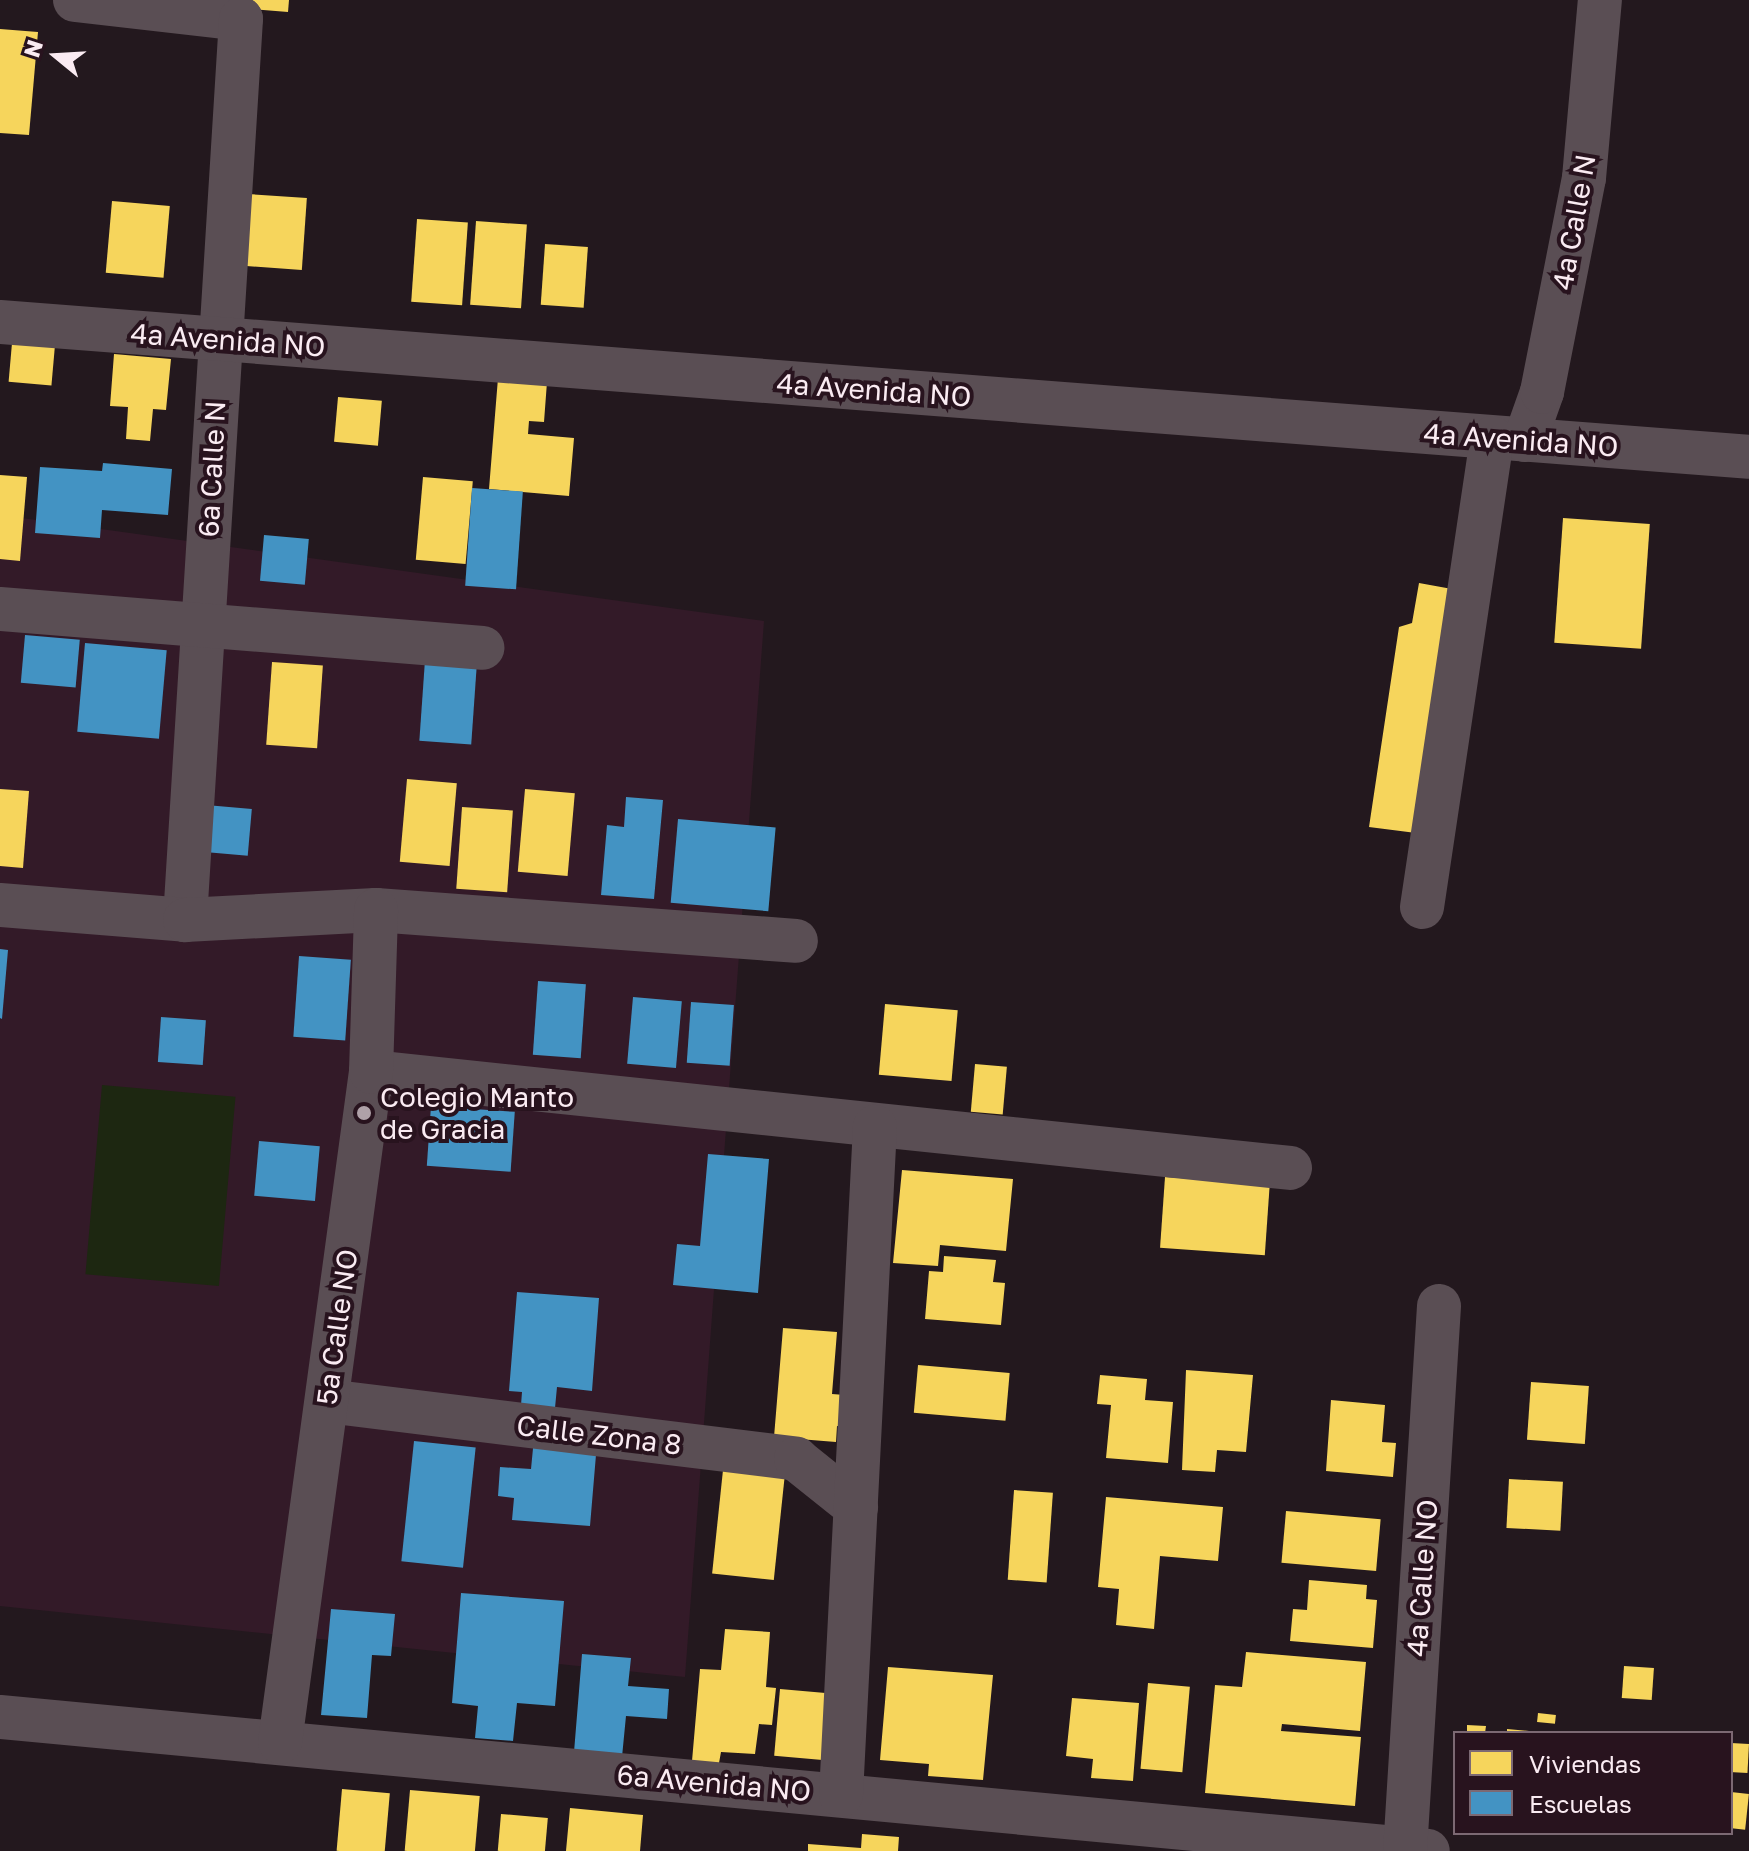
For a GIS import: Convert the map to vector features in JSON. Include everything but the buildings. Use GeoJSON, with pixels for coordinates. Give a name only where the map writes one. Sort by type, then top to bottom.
{"type":"FeatureCollection","features":[{"type":"Feature","properties":{"kind":"street","name":"6a Calle N"},"geometry":{"type":"LineString","coordinates":[[75,0],[241,19],[185,920]]}},
{"type":"Feature","properties":{"kind":"street","name":"4a Calle N"},"geometry":{"type":"LineString","coordinates":[[1422,907],[1508,439],[1542,392],[1584,178],[1600,0]]}},
{"type":"Feature","properties":{"kind":"street","name":"4a Avenida NO"},"geometry":{"type":"LineString","coordinates":[[0,322],[1749,457]]}},
{"type":"Feature","properties":{"kind":"street"},"geometry":{"type":"LineString","coordinates":[[0,609],[482,648]]}},
{"type":"Feature","properties":{"kind":"street"},"geometry":{"type":"LineString","coordinates":[[0,905],[185,920],[376,910],[796,941]]}},
{"type":"Feature","properties":{"kind":"street","name":"5a Calle NO"},"geometry":{"type":"LineString","coordinates":[[280,1742],[371,1072],[376,910]]}},
{"type":"Feature","properties":{"kind":"street"},"geometry":{"type":"LineString","coordinates":[[371,1072],[1290,1168]]}},
{"type":"Feature","properties":{"kind":"street"},"geometry":{"type":"LineString","coordinates":[[841,1795],[875,1127]]}},
{"type":"Feature","properties":{"kind":"street","name":"4a Calle NO"},"geometry":{"type":"LineString","coordinates":[[1413,1850],[1439,1306]]}},
{"type":"Feature","properties":{"kind":"street","name":"Calle Zona 8"},"geometry":{"type":"LineString","coordinates":[[327,1401],[796,1459],[856,1507]]}},
{"type":"Feature","properties":{"kind":"street","name":"6a Avenida NO"},"geometry":{"type":"LineString","coordinates":[[0,1717],[1413,1850]]}},
{"type":"Feature","properties":{"kind":"shaded area","name":"Colegio Manto de Gracia"},"geometry":{"type":"Polygon","coordinates":[[[0,515],[764,621],[685,1677],[0,1606],[0,515]]]}},
{"type":"Feature","properties":{"kind":"green space"},"geometry":{"type":"Polygon","coordinates":[[[102,1085],[235,1097],[219,1286],[85,1274],[102,1085]]]}},
{"type":"Feature","properties":{"kind":"place","name":"Colegio Manto de Gracia"},"geometry":{"type":"Point","coordinates":[364,1113]}}]}
